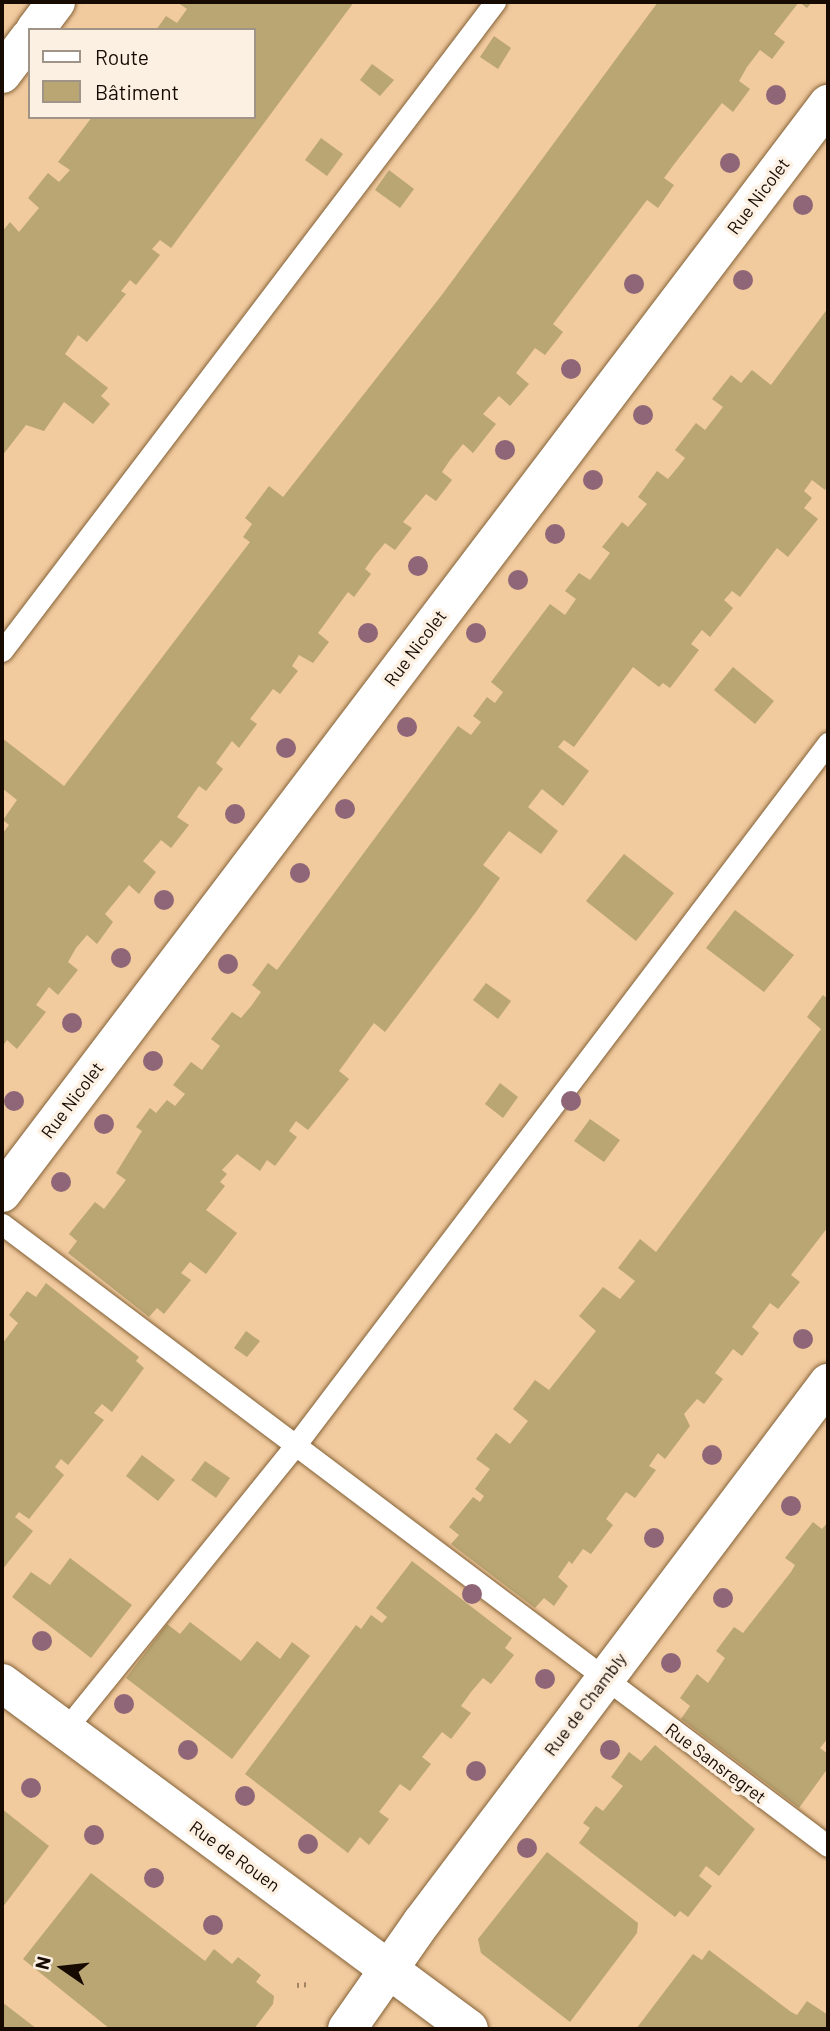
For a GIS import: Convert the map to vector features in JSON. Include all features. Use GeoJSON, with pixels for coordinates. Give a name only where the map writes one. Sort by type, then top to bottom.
{"type":"FeatureCollection","features":[{"type":"Feature","properties":{"kind":"street"},"geometry":{"type":"LineString","coordinates":[[37,28],[57,2]]}},
{"type":"Feature","properties":{"kind":"street"},"geometry":{"type":"LineString","coordinates":[[2,74],[28,40]]}},
{"type":"Feature","properties":{"kind":"street","name":"Rue Nicolet"},"geometry":{"type":"LineString","coordinates":[[2,1193],[828,104]]}},
{"type":"Feature","properties":{"kind":"street","name":"Rue de Chambly"},"geometry":{"type":"LineString","coordinates":[[347,2029],[604,1679],[828,1383]]}},
{"type":"Feature","properties":{"kind":"street","name":"Rue de Rouen"},"geometry":{"type":"LineString","coordinates":[[2,1683],[469,2029]]}},
{"type":"Feature","properties":{"kind":"lane"},"geometry":{"type":"LineString","coordinates":[[2,651],[495,2]]}},
{"type":"Feature","properties":{"kind":"lane"},"geometry":{"type":"LineString","coordinates":[[64,1731],[297,1443],[828,743]]}},
{"type":"Feature","properties":{"kind":"lane","name":"Rue Sansregret"},"geometry":{"type":"LineString","coordinates":[[2,1224],[297,1443],[604,1679],[828,1846]]}},
{"type":"Feature","properties":{"kind":"path"},"geometry":{"type":"LineString","coordinates":[[297,1984],[309,1984]]}},
{"type":"Feature","properties":{"kind":"building"},"geometry":{"type":"Polygon","coordinates":[[[177,2],[354,2],[171,248],[160,240],[152,249],[160,255],[136,285],[130,280],[121,291],[126,294],[87,342],[78,335],[65,354],[108,388],[101,396],[110,404],[93,424],[64,402],[44,431],[26,425],[2,456],[2,232],[10,222],[19,232],[39,208],[28,198],[48,173],[59,182],[70,170],[58,162],[90,119],[256,119],[256,28],[157,28],[166,16],[177,23],[187,9],[177,2]]]}},
{"type":"Feature","properties":{"kind":"building"},"geometry":{"type":"Polygon","coordinates":[[[658,2],[799,2],[774,34],[785,42],[772,59],[760,50],[747,67],[739,81],[750,89],[733,112],[722,103],[664,178],[674,185],[658,208],[647,200],[553,324],[563,332],[545,355],[535,348],[516,373],[529,384],[510,406],[499,396],[483,414],[496,424],[473,453],[463,444],[442,472],[452,480],[436,501],[426,494],[403,522],[412,528],[395,550],[385,543],[365,569],[371,574],[354,597],[348,592],[318,633],[329,642],[313,663],[299,655],[292,666],[298,671],[280,694],[273,689],[250,719],[257,724],[239,748],[232,741],[216,763],[223,769],[206,791],[199,786],[177,817],[189,825],[171,848],[161,840],[143,861],[156,872],[139,894],[129,885],[105,914],[113,922],[97,944],[87,935],[76,948],[68,962],[78,970],[58,995],[49,987],[36,1005],[46,1012],[17,1049],[7,1040],[2,1047],[2,834],[9,825],[3,820],[17,800],[2,788],[2,738],[64,786],[250,542],[243,537],[252,524],[245,518],[269,486],[283,497],[441,296],[658,2]]]}},
{"type":"Feature","properties":{"kind":"building"},"geometry":{"type":"Polygon","coordinates":[[[799,2],[812,2],[807,8],[799,2]]]}},
{"type":"Feature","properties":{"kind":"building"},"geometry":{"type":"Polygon","coordinates":[[[494,36],[511,48],[498,69],[480,57],[494,36]]]}},
{"type":"Feature","properties":{"kind":"building"},"geometry":{"type":"Polygon","coordinates":[[[372,64],[394,80],[380,96],[360,80],[372,64]]]}},
{"type":"Feature","properties":{"kind":"building"},"geometry":{"type":"Polygon","coordinates":[[[321,138],[343,154],[327,176],[305,160],[321,138]]]}},
{"type":"Feature","properties":{"kind":"building"},"geometry":{"type":"Polygon","coordinates":[[[389,170],[414,189],[400,208],[375,190],[389,170]]]}},
{"type":"Feature","properties":{"kind":"building"},"geometry":{"type":"Polygon","coordinates":[[[828,308],[828,486],[825,490],[812,480],[804,491],[812,498],[804,508],[818,519],[788,557],[777,548],[740,597],[732,591],[724,600],[733,608],[710,637],[702,630],[694,640],[691,644],[699,650],[670,688],[663,683],[659,687],[633,667],[574,747],[564,740],[558,747],[589,771],[563,806],[542,789],[528,807],[558,831],[541,854],[509,831],[483,865],[500,878],[385,1032],[374,1023],[339,1071],[349,1079],[308,1130],[296,1121],[289,1131],[297,1137],[275,1166],[267,1160],[260,1171],[237,1154],[222,1170],[227,1174],[220,1182],[225,1186],[206,1210],[237,1233],[206,1274],[190,1262],[181,1273],[191,1280],[164,1314],[157,1308],[149,1317],[68,1253],[77,1241],[69,1234],[95,1202],[104,1209],[126,1180],[116,1173],[142,1131],[136,1127],[150,1108],[156,1113],[167,1100],[175,1106],[185,1094],[173,1085],[191,1062],[202,1070],[220,1046],[211,1039],[232,1012],[241,1018],[261,992],[252,985],[268,963],[277,970],[458,726],[471,735],[481,722],[473,716],[487,697],[495,703],[503,692],[491,682],[550,604],[565,615],[576,599],[565,591],[579,573],[590,580],[610,553],[602,547],[622,522],[628,527],[647,504],[638,497],[657,471],[668,479],[685,458],[675,450],[696,423],[705,430],[723,407],[712,399],[731,375],[741,383],[752,370],[771,385],[828,308]]]}},
{"type":"Feature","properties":{"kind":"building"},"geometry":{"type":"Polygon","coordinates":[[[733,667],[774,701],[755,724],[714,690],[733,667]]]}},
{"type":"Feature","properties":{"kind":"building"},"geometry":{"type":"Polygon","coordinates":[[[624,854],[674,893],[636,941],[586,901],[624,854]]]}},
{"type":"Feature","properties":{"kind":"building"},"geometry":{"type":"Polygon","coordinates":[[[735,910],[794,955],[764,992],[706,948],[735,910]]]}},
{"type":"Feature","properties":{"kind":"building"},"geometry":{"type":"Polygon","coordinates":[[[486,983],[511,1001],[498,1019],[473,1000],[486,983]]]}},
{"type":"Feature","properties":{"kind":"building"},"geometry":{"type":"Polygon","coordinates":[[[823,995],[828,999],[828,1227],[791,1275],[800,1282],[778,1309],[770,1303],[752,1327],[759,1333],[742,1356],[733,1349],[715,1373],[723,1379],[704,1404],[697,1399],[684,1414],[690,1426],[665,1459],[658,1453],[649,1466],[656,1470],[635,1498],[626,1492],[606,1519],[613,1525],[591,1554],[583,1549],[572,1564],[569,1561],[558,1577],[568,1586],[554,1606],[544,1598],[535,1608],[451,1544],[459,1535],[449,1527],[473,1497],[480,1502],[484,1496],[475,1489],[490,1469],[476,1459],[496,1433],[510,1444],[528,1421],[513,1409],[535,1380],[549,1390],[596,1331],[579,1316],[603,1287],[620,1299],[635,1281],[618,1268],[640,1239],[656,1252],[821,1029],[807,1017],[823,995]]]}},
{"type":"Feature","properties":{"kind":"building"},"geometry":{"type":"Polygon","coordinates":[[[500,1083],[518,1097],[503,1118],[485,1104],[500,1083]]]}},
{"type":"Feature","properties":{"kind":"building"},"geometry":{"type":"Polygon","coordinates":[[[590,1119],[620,1140],[604,1162],[574,1141],[590,1119]]]}},
{"type":"Feature","properties":{"kind":"building"},"geometry":{"type":"Polygon","coordinates":[[[46,1283],[139,1357],[136,1361],[144,1368],[112,1412],[102,1404],[94,1413],[104,1420],[68,1465],[61,1459],[55,1467],[64,1475],[29,1519],[19,1512],[15,1517],[33,1531],[2,1570],[2,1344],[18,1323],[9,1315],[27,1291],[36,1297],[46,1283]]]}},
{"type":"Feature","properties":{"kind":"building"},"geometry":{"type":"Polygon","coordinates":[[[246,1331],[260,1341],[247,1357],[234,1348],[246,1331]]]}},
{"type":"Feature","properties":{"kind":"building"},"geometry":{"type":"Polygon","coordinates":[[[142,1455],[175,1480],[158,1501],[126,1476],[142,1455]]]}},
{"type":"Feature","properties":{"kind":"building"},"geometry":{"type":"Polygon","coordinates":[[[205,1461],[230,1478],[216,1498],[191,1480],[205,1461]]]}},
{"type":"Feature","properties":{"kind":"building"},"geometry":{"type":"Polygon","coordinates":[[[813,1522],[822,1529],[828,1522],[828,1738],[820,1748],[828,1754],[828,1768],[799,1808],[681,1719],[690,1706],[680,1698],[697,1674],[708,1683],[725,1658],[716,1651],[734,1627],[743,1633],[791,1572],[795,1565],[785,1558],[813,1522]]]}},
{"type":"Feature","properties":{"kind":"building"},"geometry":{"type":"Polygon","coordinates":[[[70,1558],[132,1605],[91,1658],[12,1597],[31,1572],[50,1585],[70,1558]]]}},
{"type":"Feature","properties":{"kind":"building"},"geometry":{"type":"Polygon","coordinates":[[[412,1561],[512,1638],[505,1648],[514,1655],[491,1684],[483,1678],[471,1692],[461,1706],[471,1713],[451,1739],[442,1732],[422,1757],[431,1764],[410,1791],[400,1784],[379,1812],[389,1819],[369,1845],[360,1837],[348,1853],[245,1774],[356,1625],[361,1629],[371,1615],[382,1623],[387,1617],[376,1608],[412,1561]]]}},
{"type":"Feature","properties":{"kind":"building"},"geometry":{"type":"Polygon","coordinates":[[[190,1622],[241,1661],[257,1641],[280,1659],[292,1642],[310,1656],[232,1759],[126,1678],[167,1624],[180,1634],[190,1622]]]}},
{"type":"Feature","properties":{"kind":"building"},"geometry":{"type":"Polygon","coordinates":[[[655,1745],[755,1829],[719,1876],[706,1866],[699,1876],[712,1886],[688,1917],[680,1911],[675,1917],[579,1843],[590,1828],[583,1823],[596,1806],[603,1811],[623,1786],[611,1777],[629,1752],[641,1761],[655,1745]]]}},
{"type":"Feature","properties":{"kind":"building"},"geometry":{"type":"Polygon","coordinates":[[[2,1809],[49,1846],[2,1908],[2,1809]]]}},
{"type":"Feature","properties":{"kind":"building"},"geometry":{"type":"Polygon","coordinates":[[[547,1852],[638,1923],[637,1933],[570,2022],[481,1953],[478,1939],[547,1852]]]}},
{"type":"Feature","properties":{"kind":"building"},"geometry":{"type":"Polygon","coordinates":[[[91,1873],[205,1961],[214,1949],[232,1964],[238,1957],[261,1975],[256,1982],[274,1996],[273,2004],[254,2029],[110,2029],[23,1959],[91,1873]]]}},
{"type":"Feature","properties":{"kind":"building"},"geometry":{"type":"Polygon","coordinates":[[[709,1950],[791,2012],[797,2015],[807,2001],[828,2015],[828,2029],[636,2029],[693,1954],[702,1960],[709,1950]]]}},
{"type":"Feature","properties":{"kind":"building"},"geometry":{"type":"Polygon","coordinates":[[[2,2002],[37,2029],[2,2029],[2,2002]]]}}]}
